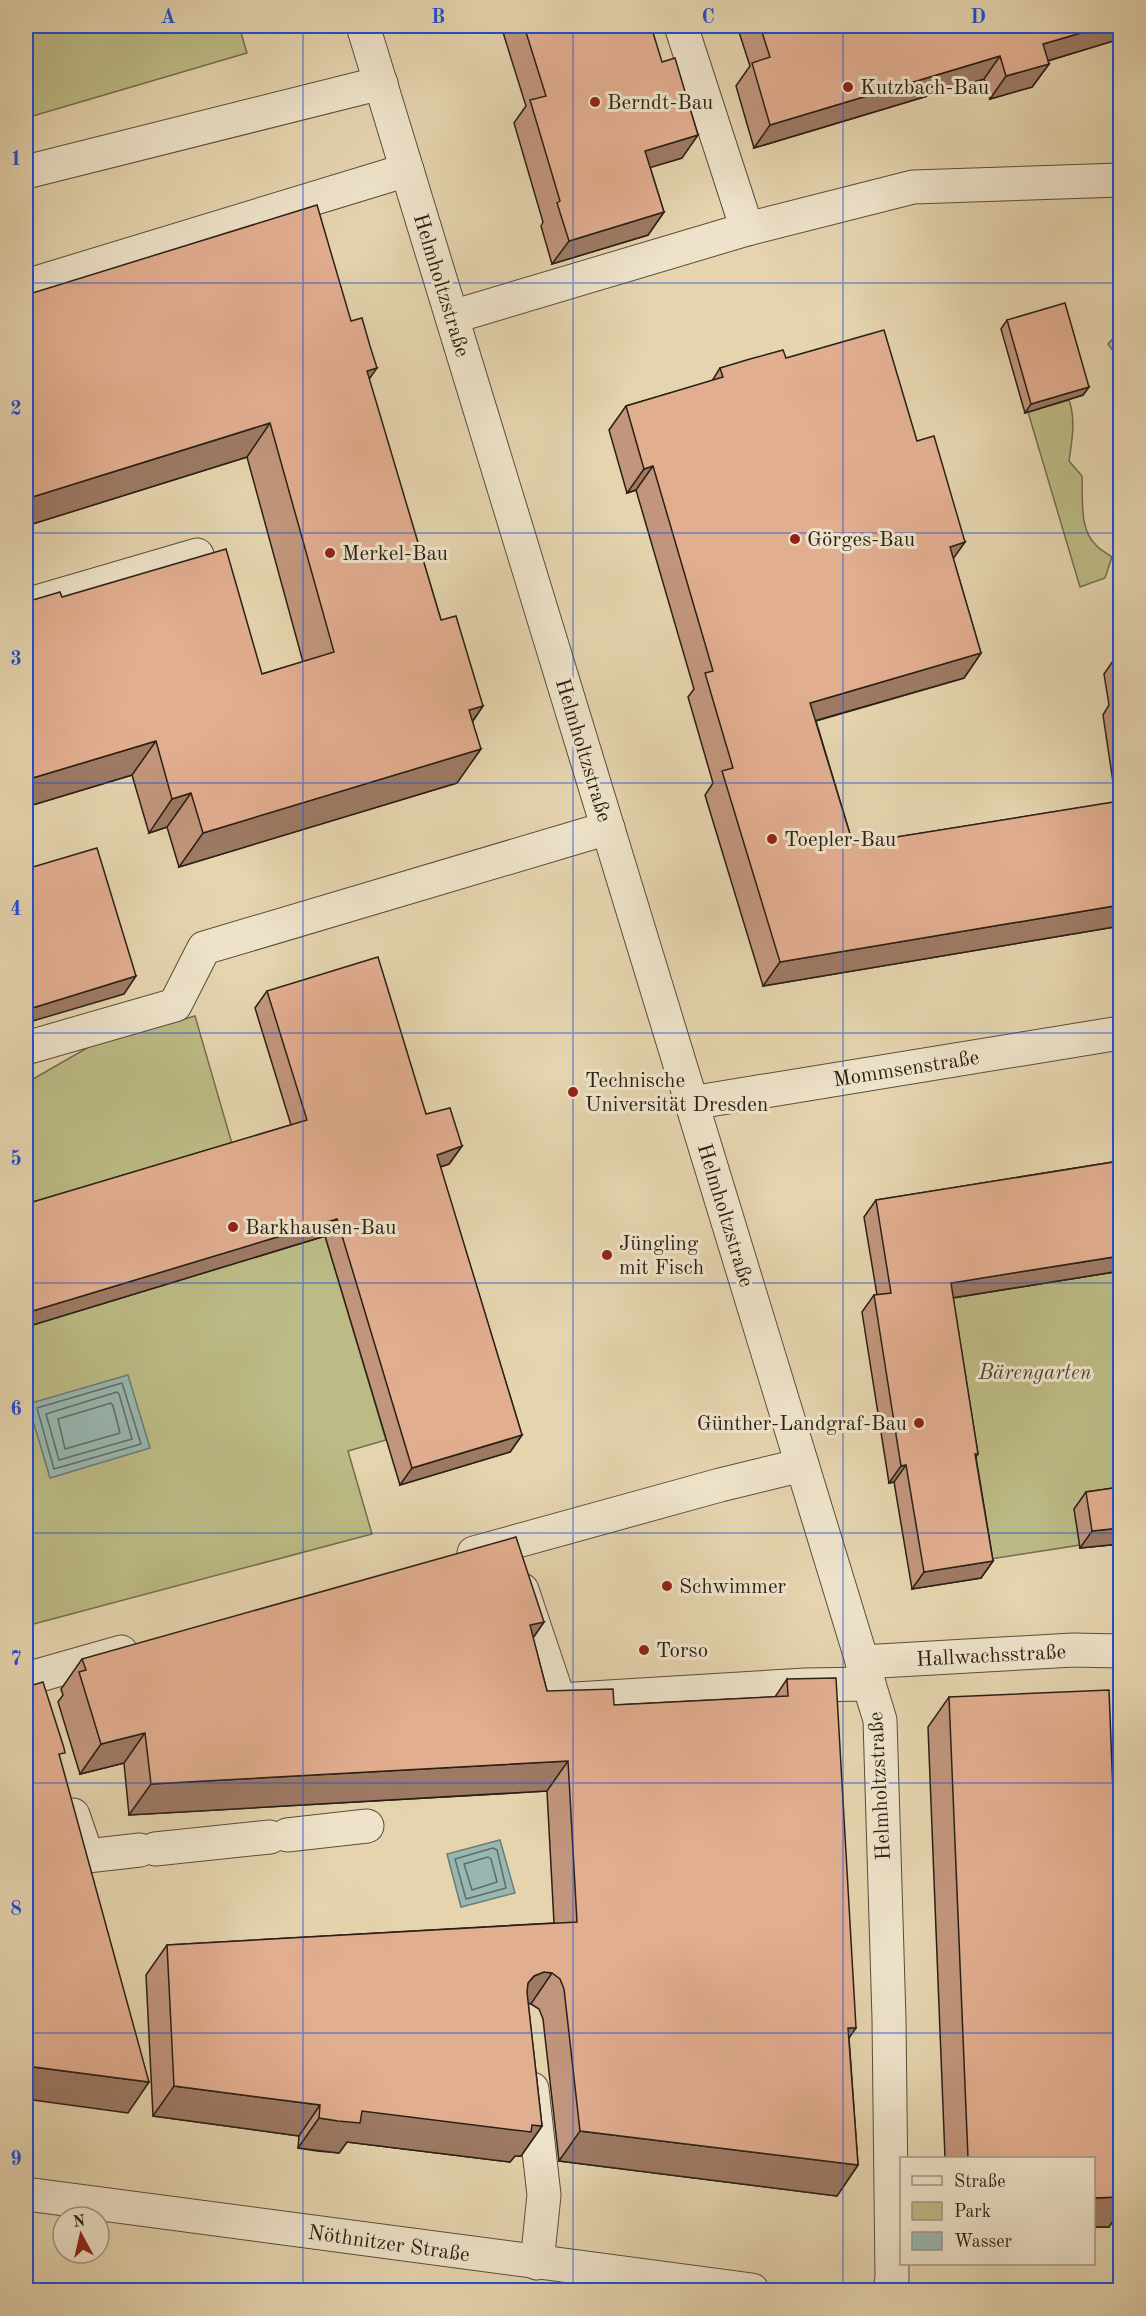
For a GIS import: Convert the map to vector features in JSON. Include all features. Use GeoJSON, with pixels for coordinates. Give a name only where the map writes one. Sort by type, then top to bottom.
{"type":"FeatureCollection","features":[{"type":"Feature","properties":{"kind":"street","name":"Helmholtzstraße"},"geometry":{"type":"LineString","coordinates":[[363,26],[880,1720],[890,2090],[892,2278],[890,2290]]}},
{"type":"Feature","properties":{"kind":"street"},"geometry":{"type":"LineString","coordinates":[[681,26],[747,229]]}},
{"type":"Feature","properties":{"kind":"street"},"geometry":{"type":"LineString","coordinates":[[26,172],[381,83]]}},
{"type":"Feature","properties":{"kind":"street"},"geometry":{"type":"LineString","coordinates":[[26,286],[407,170]]}},
{"type":"Feature","properties":{"kind":"street"},"geometry":{"type":"LineString","coordinates":[[452,317],[747,229],[914,187],[1120,180]]}},
{"type":"Feature","properties":{"kind":"street"},"geometry":{"type":"LineString","coordinates":[[26,605],[197,555]]}},
{"type":"Feature","properties":{"kind":"street"},"geometry":{"type":"LineString","coordinates":[[26,1048],[175,1005],[204,948],[608,828]]}},
{"type":"Feature","properties":{"kind":"street","name":"Mommsenstraße"},"geometry":{"type":"LineString","coordinates":[[692,1103],[1120,1033]]}},
{"type":"Feature","properties":{"kind":"street"},"geometry":{"type":"LineString","coordinates":[[451,1560],[720,1485],[802,1465]]}},
{"type":"Feature","properties":{"kind":"street","name":"Hallwachsstraße"},"geometry":{"type":"LineString","coordinates":[[507,1544],[559,1700],[793,1686],[866,1673],[1073,1650],[1120,1651]]}},
{"type":"Feature","properties":{"kind":"street"},"geometry":{"type":"LineString","coordinates":[[41,1711],[28,1678],[144,1646]]}},
{"type":"Feature","properties":{"kind":"street"},"geometry":{"type":"LineString","coordinates":[[64,1786],[87,1856],[367,1826]]}},
{"type":"Feature","properties":{"kind":"street"},"geometry":{"type":"LineString","coordinates":[[528,2055],[544,2195],[537,2263]]}},
{"type":"Feature","properties":{"kind":"street","name":"Nöthnitzer Straße"},"geometry":{"type":"LineString","coordinates":[[26,2194],[752,2290]]}},
{"type":"Feature","properties":{"kind":"green space"},"geometry":{"type":"Polygon","coordinates":[[[26,26],[239,26],[247,53],[26,118],[26,26]]]}},
{"type":"Feature","properties":{"kind":"green space"},"geometry":{"type":"Polygon","coordinates":[[[1120,331],[1120,360],[1108,344],[1120,331]]]}},
{"type":"Feature","properties":{"kind":"green space"},"geometry":{"type":"Polygon","coordinates":[[[1069,400],[1073,423],[1069,461],[1082,476],[1084,522],[1091,539],[1112,557],[1105,578],[1080,587],[1028,412],[1069,400]]]}},
{"type":"Feature","properties":{"kind":"green space"},"geometry":{"type":"Polygon","coordinates":[[[195,1016],[235,1154],[26,1217],[26,1083],[94,1044],[195,1016]]]}},
{"type":"Feature","properties":{"kind":"green space"},"geometry":{"type":"Polygon","coordinates":[[[325,1236],[386,1440],[348,1451],[372,1534],[26,1626],[26,1327],[325,1236]]]}},
{"type":"Feature","properties":{"kind":"green space","name":"Bärengarten"},"geometry":{"type":"Polygon","coordinates":[[[1120,1271],[1120,1538],[1075,1509],[1080,1545],[978,1561],[939,1300],[1120,1271]]]}},
{"type":"Feature","properties":{"kind":"water"},"geometry":{"type":"Polygon","coordinates":[[[128,1375],[150,1448],[50,1478],[28,1404],[128,1375]]]}},
{"type":"Feature","properties":{"kind":"water"},"geometry":{"type":"Polygon","coordinates":[[[500,1840],[515,1893],[461,1907],[447,1854],[500,1840]]]}},
{"type":"Feature","properties":{"kind":"building","name":"Berndt-Bau"},"geometry":{"type":"Polygon","coordinates":[[[524,26],[651,26],[662,62],[675,58],[698,135],[645,151],[664,212],[569,241],[557,203],[560,201],[530,100],[546,96],[524,26]]]}},
{"type":"Feature","properties":{"kind":"building","name":"Kutzbach-Bau"},"geometry":{"type":"Polygon","coordinates":[[[760,26],[1105,26],[1043,44],[1049,64],[1006,76],[1000,56],[770,125],[752,63],[770,57],[760,26]]]}},
{"type":"Feature","properties":{"kind":"building"},"geometry":{"type":"Polygon","coordinates":[[[317,205],[351,321],[362,318],[377,368],[367,371],[441,620],[456,616],[483,706],[469,710],[481,749],[203,833],[191,793],[172,799],[156,741],[26,780],[26,602],[60,592],[62,597],[226,549],[262,674],[334,652],[270,423],[26,499],[26,295],[317,205]]]}},
{"type":"Feature","properties":{"kind":"building"},"geometry":{"type":"Polygon","coordinates":[[[1065,303],[1089,387],[1031,404],[1007,320],[1065,303]]]}},
{"type":"Feature","properties":{"kind":"building"},"geometry":{"type":"Polygon","coordinates":[[[884,330],[917,441],[934,436],[965,542],[950,547],[981,653],[810,703],[853,844],[1120,801],[1120,905],[780,962],[722,771],[733,768],[705,673],[713,671],[653,466],[644,469],[626,406],[723,377],[720,368],[750,359],[783,350],[786,358],[884,330]]]}},
{"type":"Feature","properties":{"kind":"building"},"geometry":{"type":"Polygon","coordinates":[[[97,848],[136,976],[26,1010],[26,869],[97,848]]]}},
{"type":"Feature","properties":{"kind":"building","name":"Barkhausen-Bau"},"geometry":{"type":"Polygon","coordinates":[[[378,957],[426,1114],[450,1108],[462,1146],[437,1155],[522,1435],[412,1468],[337,1219],[26,1313],[26,1204],[307,1120],[267,991],[378,957]]]}},
{"type":"Feature","properties":{"kind":"building","name":"Günther-Landgraf-Bau"},"geometry":{"type":"Polygon","coordinates":[[[1120,1161],[1120,1256],[951,1283],[978,1454],[975,1454],[993,1561],[924,1572],[906,1465],[901,1466],[874,1295],[891,1293],[876,1200],[1120,1161]]]}},
{"type":"Feature","properties":{"kind":"building"},"geometry":{"type":"Polygon","coordinates":[[[1120,1487],[1120,1528],[1092,1531],[1086,1492],[1120,1487]]]}},
{"type":"Feature","properties":{"kind":"building"},"geometry":{"type":"Polygon","coordinates":[[[516,1537],[544,1622],[530,1625],[547,1691],[613,1689],[614,1705],[788,1696],[787,1679],[836,1678],[856,2028],[848,2028],[858,2165],[580,2131],[564,1989],[560,1979],[552,1973],[544,1972],[534,1976],[528,1983],[527,1992],[542,2126],[532,2125],[531,2132],[362,2111],[360,2123],[338,2121],[319,2118],[320,2105],[174,2086],[167,1945],[577,1922],[568,1761],[151,1784],[145,1733],[101,1744],[79,1672],[86,1670],[82,1659],[516,1537]]]}},
{"type":"Feature","properties":{"kind":"building"},"geometry":{"type":"Polygon","coordinates":[[[43,1682],[64,1748],[65,1753],[59,1754],[149,2082],[26,2066],[26,1687],[43,1682]]]}},
{"type":"Feature","properties":{"kind":"building"},"geometry":{"type":"Polygon","coordinates":[[[1109,1690],[1120,1971],[1120,2197],[1095,2198],[1095,2157],[968,2157],[949,1697],[1109,1690]]]}},
{"type":"Feature","properties":{"kind":"place","name":"Kutzbach-Bau"},"geometry":{"type":"Point","coordinates":[848,87]}},
{"type":"Feature","properties":{"kind":"place","name":"Berndt-Bau"},"geometry":{"type":"Point","coordinates":[595,102]}},
{"type":"Feature","properties":{"kind":"place","name":"Görges-Bau"},"geometry":{"type":"Point","coordinates":[795,539]}},
{"type":"Feature","properties":{"kind":"place","name":"Merkel-Bau"},"geometry":{"type":"Point","coordinates":[330,553]}},
{"type":"Feature","properties":{"kind":"place","name":"Toepler-Bau"},"geometry":{"type":"Point","coordinates":[772,839]}},
{"type":"Feature","properties":{"kind":"place","name":"Technische Universität Dresden"},"geometry":{"type":"Point","coordinates":[573,1092]}},
{"type":"Feature","properties":{"kind":"place","name":"Barkhausen-Bau"},"geometry":{"type":"Point","coordinates":[233,1227]}},
{"type":"Feature","properties":{"kind":"place","name":"Jüngling mit Fisch"},"geometry":{"type":"Point","coordinates":[607,1255]}},
{"type":"Feature","properties":{"kind":"place","name":"Günther-Landgraf-Bau"},"geometry":{"type":"Point","coordinates":[919,1423]}},
{"type":"Feature","properties":{"kind":"place","name":"Schwimmer"},"geometry":{"type":"Point","coordinates":[667,1586]}},
{"type":"Feature","properties":{"kind":"place","name":"Torso"},"geometry":{"type":"Point","coordinates":[644,1650]}}]}
